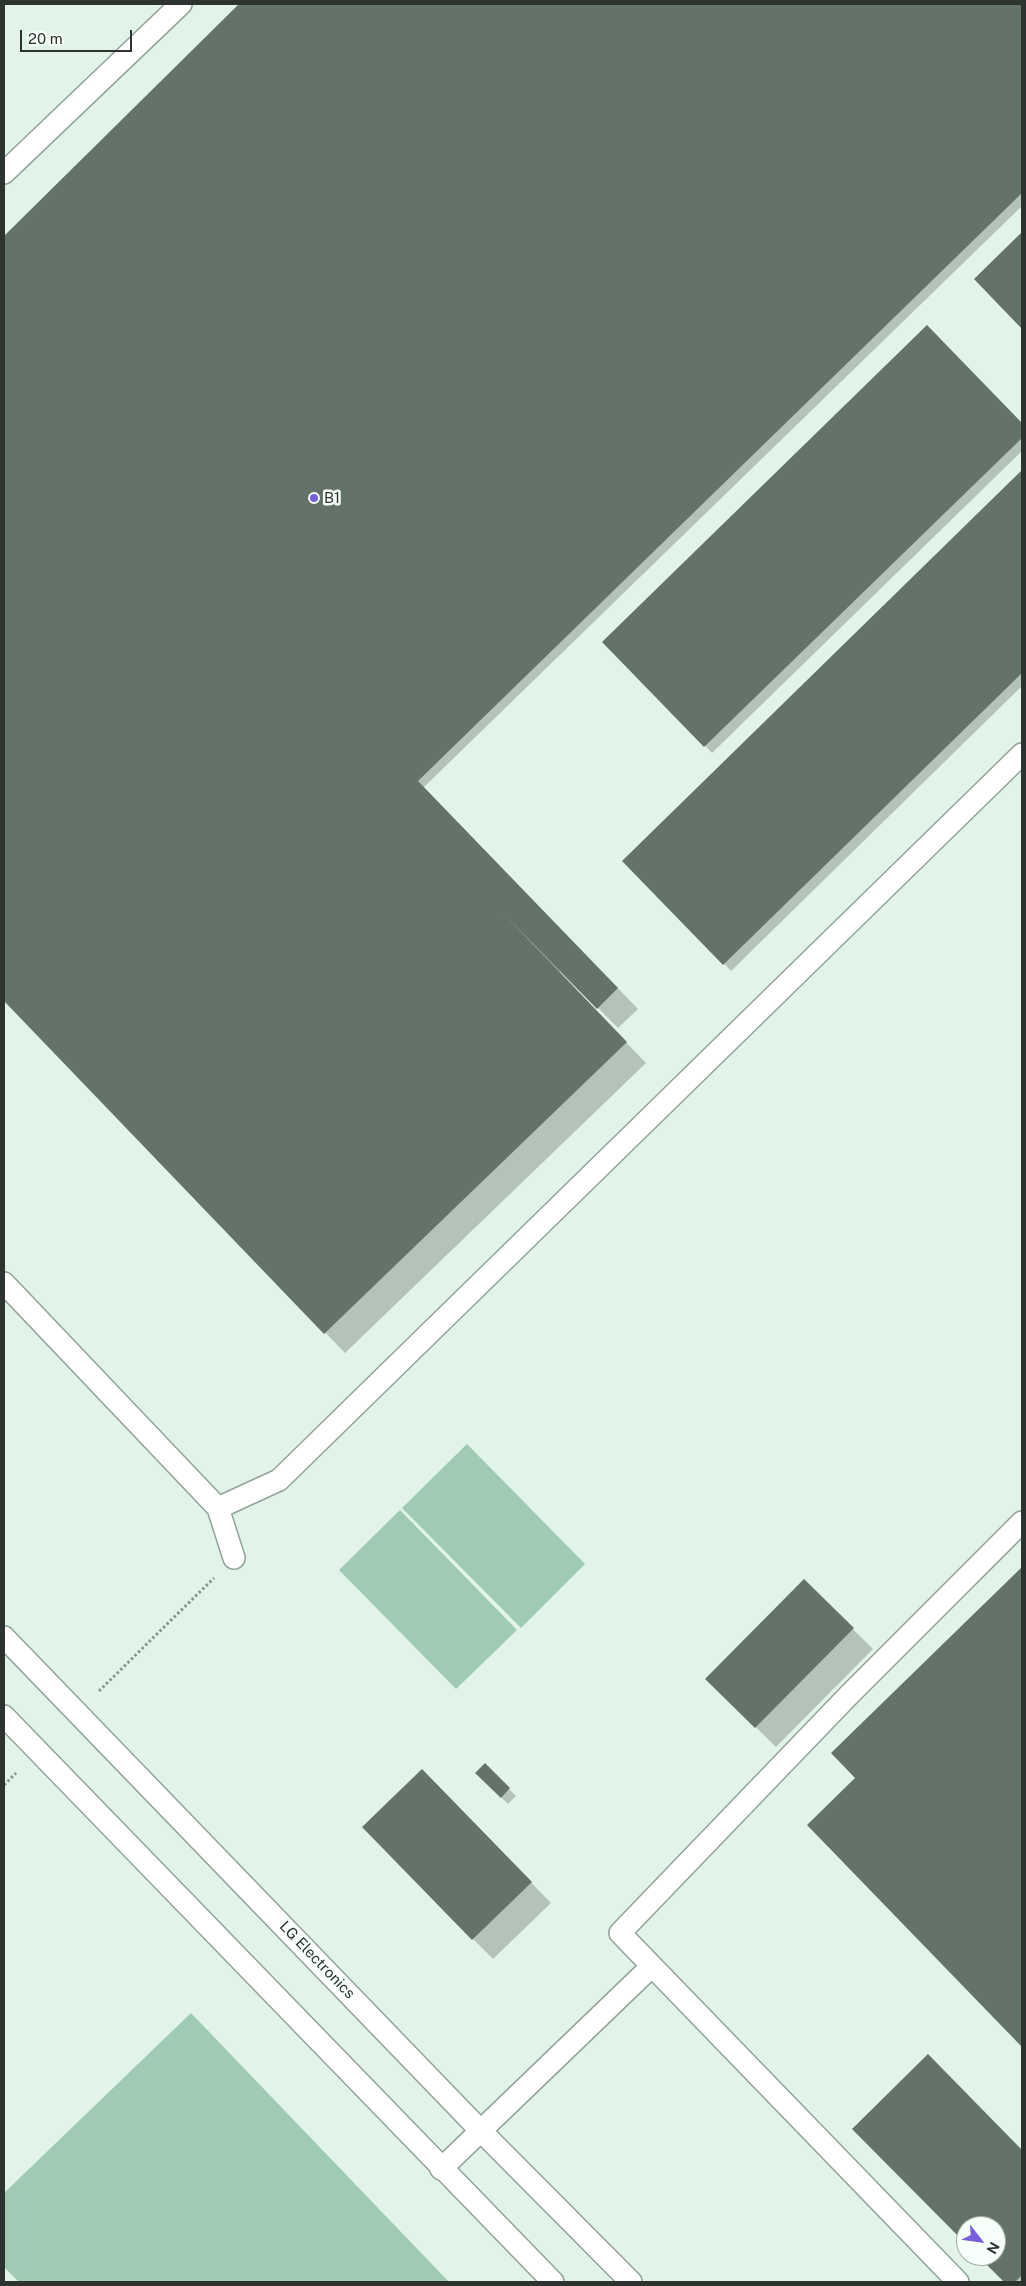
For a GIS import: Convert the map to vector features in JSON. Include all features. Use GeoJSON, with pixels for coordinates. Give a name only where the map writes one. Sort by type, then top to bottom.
{"type":"FeatureCollection","features":[{"type":"Feature","properties":{"kind":"lane"},"geometry":{"type":"LineString","coordinates":[[4,173],[181,4]]}},
{"type":"Feature","properties":{"kind":"lane"},"geometry":{"type":"LineString","coordinates":[[218,1508],[279,1480],[1022,754]]}},
{"type":"Feature","properties":{"kind":"lane"},"geometry":{"type":"LineString","coordinates":[[4,1283],[218,1508],[234,1558]]}},
{"type":"Feature","properties":{"kind":"lane"},"geometry":{"type":"LineString","coordinates":[[958,2282],[620,1933],[849,1695],[1022,1522]]}},
{"type":"Feature","properties":{"kind":"lane","name":"LG Electronics"},"geometry":{"type":"LineString","coordinates":[[4,1638],[481,2131],[630,2282]]}},
{"type":"Feature","properties":{"kind":"lane"},"geometry":{"type":"LineString","coordinates":[[4,1716],[553,2282]]}},
{"type":"Feature","properties":{"kind":"lane"},"geometry":{"type":"LineString","coordinates":[[442,2169],[652,1966]]}},
{"type":"Feature","properties":{"kind":"path"},"geometry":{"type":"LineString","coordinates":[[78,1713],[234,1558]]}},
{"type":"Feature","properties":{"kind":"path"},"geometry":{"type":"LineString","coordinates":[[4,1785],[39,1752]]}},
{"type":"Feature","properties":{"kind":"green space"},"geometry":{"type":"Polygon","coordinates":[[[467,1444],[585,1564],[521,1628],[402,1508],[467,1444]]]}},
{"type":"Feature","properties":{"kind":"green space"},"geometry":{"type":"Polygon","coordinates":[[[400,1510],[517,1630],[456,1689],[339,1570],[400,1510]]]}},
{"type":"Feature","properties":{"kind":"green space"},"geometry":{"type":"Polygon","coordinates":[[[191,2013],[449,2282],[19,2282],[4,2267],[4,2193],[191,2013]]]}},
{"type":"Feature","properties":{"kind":"building","name":"B1"},"geometry":{"type":"Polygon","coordinates":[[[239,4],[1022,4],[1022,193],[418,781],[618,988],[597,1009],[500,910],[627,1042],[324,1334],[4,1001],[4,236],[239,4]]]}},
{"type":"Feature","properties":{"kind":"building"},"geometry":{"type":"Polygon","coordinates":[[[1022,232],[1022,329],[974,279],[1022,232]]]}},
{"type":"Feature","properties":{"kind":"building"},"geometry":{"type":"Polygon","coordinates":[[[927,325],[1022,423],[1022,438],[704,747],[602,642],[927,325]]]}},
{"type":"Feature","properties":{"kind":"building"},"geometry":{"type":"Polygon","coordinates":[[[1022,470],[1022,673],[723,965],[622,861],[1022,470]]]}},
{"type":"Feature","properties":{"kind":"building"},"geometry":{"type":"Polygon","coordinates":[[[1022,1567],[1022,2047],[807,1825],[855,1778],[831,1753],[1022,1567]]]}},
{"type":"Feature","properties":{"kind":"building"},"geometry":{"type":"Polygon","coordinates":[[[804,1579],[854,1628],[755,1728],[705,1679],[804,1579]]]}},
{"type":"Feature","properties":{"kind":"building"},"geometry":{"type":"Polygon","coordinates":[[[485,1763],[510,1788],[501,1798],[475,1773],[485,1763]]]}},
{"type":"Feature","properties":{"kind":"building"},"geometry":{"type":"Polygon","coordinates":[[[422,1769],[532,1882],[472,1940],[362,1827],[422,1769]]]}},
{"type":"Feature","properties":{"kind":"building"},"geometry":{"type":"Polygon","coordinates":[[[928,2054],[1022,2150],[1022,2275],[1015,2282],[1004,2282],[988,2266],[1006,2266],[1006,2216],[956,2216],[956,2234],[852,2129],[928,2054]]]}},
{"type":"Feature","properties":{"kind":"place","name":"B1"},"geometry":{"type":"Point","coordinates":[314,498]}}]}
